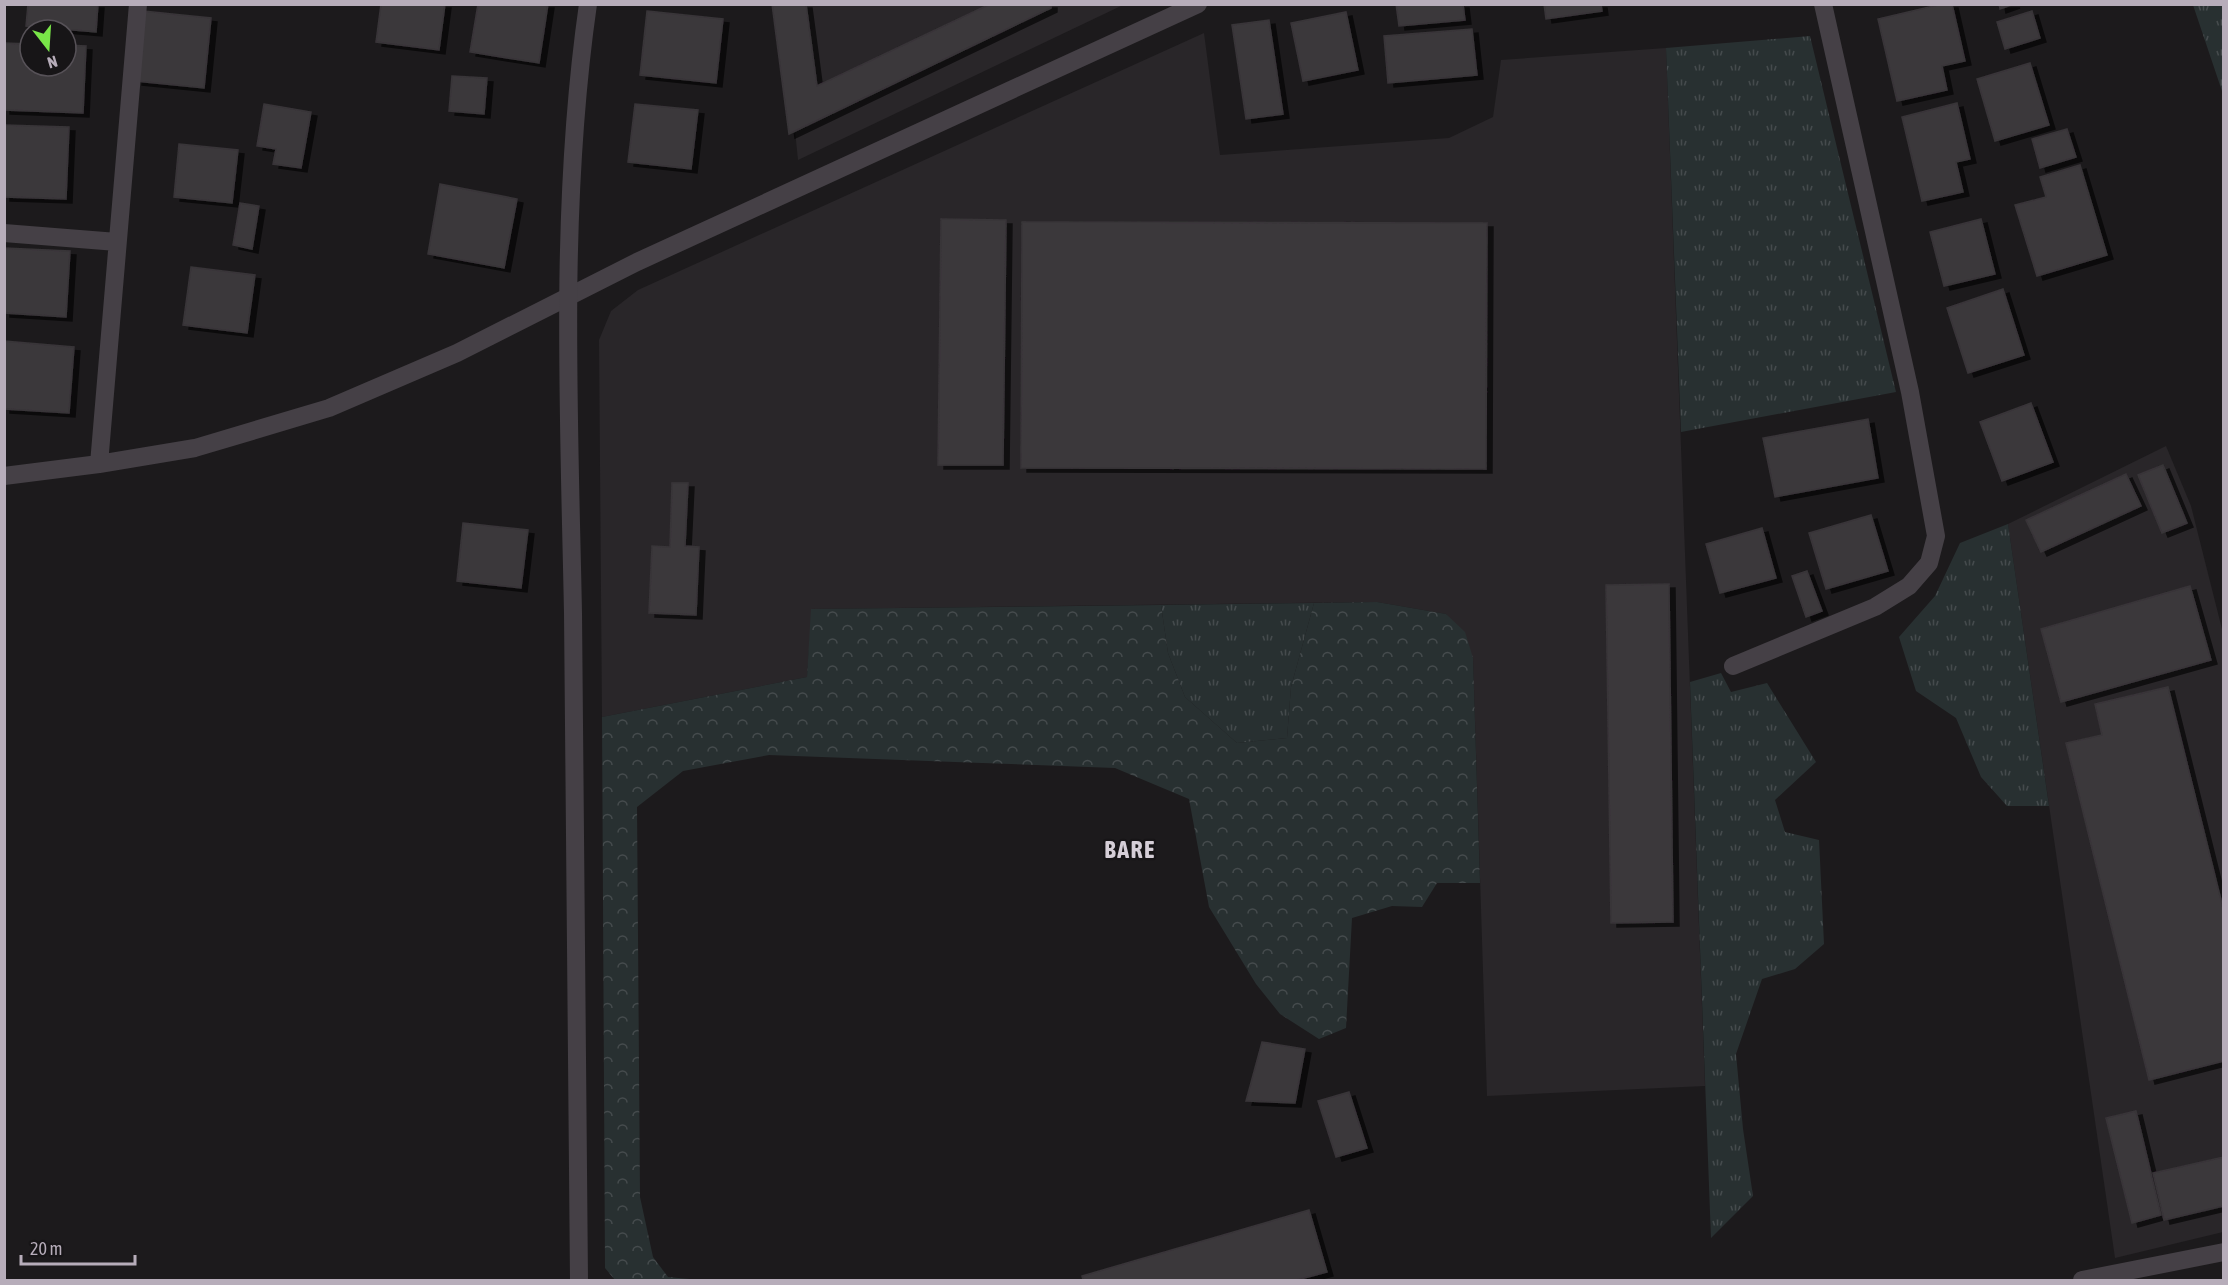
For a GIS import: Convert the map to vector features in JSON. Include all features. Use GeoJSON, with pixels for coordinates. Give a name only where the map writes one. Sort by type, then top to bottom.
{"type":"FeatureCollection","features":[{"type":"Feature","properties":{"kind":"street"},"geometry":{"type":"LineString","coordinates":[[99,464],[138,4]]}},
{"type":"Feature","properties":{"kind":"street"},"geometry":{"type":"LineString","coordinates":[[579,1281],[574,663],[567,299],[578,76],[588,4]]}},
{"type":"Feature","properties":{"kind":"street"},"geometry":{"type":"LineString","coordinates":[[4,476],[99,464],[195,448],[329,408],[457,353],[637,262],[1198,4]]}},
{"type":"Feature","properties":{"kind":"street"},"geometry":{"type":"LineString","coordinates":[[1733,666],[1875,607],[1910,586],[1929,563],[1936,536],[1910,392],[1823,4]]}},
{"type":"Feature","properties":{"kind":"street"},"geometry":{"type":"LineString","coordinates":[[4,233],[117,242]]}},
{"type":"Feature","properties":{"kind":"street"},"geometry":{"type":"LineString","coordinates":[[2082,1281],[2223,1252]]}},
{"type":"Feature","properties":{"kind":"shaded area"},"geometry":{"type":"Polygon","coordinates":[[[782,4],[1123,5],[798,160],[782,4]]]}},
{"type":"Feature","properties":{"kind":"shaded area"},"geometry":{"type":"Polygon","coordinates":[[[1204,33],[1220,155],[1449,138],[1493,117],[1501,60],[1666,48],[1705,1086],[1487,1096],[1473,658],[1446,614],[1377,602],[812,609],[807,677],[602,717],[599,340],[611,311],[638,290],[1204,33]]]}},
{"type":"Feature","properties":{"kind":"shaded area"},"geometry":{"type":"Polygon","coordinates":[[[2166,446],[2191,506],[2223,633],[2223,1232],[2115,1258],[2008,524],[2166,446]]]}},
{"type":"Feature","properties":{"kind":"green space"},"geometry":{"type":"Polygon","coordinates":[[[2193,5],[2223,5],[2223,94],[2193,5]]]}},
{"type":"Feature","properties":{"kind":"green space"},"geometry":{"type":"Polygon","coordinates":[[[1810,36],[1896,392],[1681,432],[1666,48],[1810,36]]]}},
{"type":"Feature","properties":{"kind":"green space"},"geometry":{"type":"Polygon","coordinates":[[[2008,524],[2049,806],[2007,806],[1981,777],[1956,718],[1916,691],[1899,637],[1935,596],[1960,543],[2008,524]]]}},
{"type":"Feature","properties":{"kind":"green space"},"geometry":{"type":"Polygon","coordinates":[[[1377,602],[1446,614],[1465,632],[1473,658],[1480,883],[1437,883],[1422,907],[1392,906],[1352,918],[1346,1028],[1319,1039],[1280,1014],[1256,984],[1209,907],[1189,799],[1115,768],[769,755],[683,771],[637,807],[640,1197],[653,1257],[668,1277],[700,1280],[615,1280],[605,1268],[602,717],[807,677],[811,609],[1161,605],[1168,653],[1185,697],[1237,743],[1287,738],[1291,687],[1314,603],[1377,602]]]}},
{"type":"Feature","properties":{"kind":"green space"},"geometry":{"type":"Polygon","coordinates":[[[1314,603],[1291,687],[1287,738],[1237,743],[1185,697],[1168,653],[1161,605],[1314,603]]]}},
{"type":"Feature","properties":{"kind":"green space"},"geometry":{"type":"Polygon","coordinates":[[[1721,673],[1731,692],[1767,683],[1816,762],[1775,800],[1785,832],[1819,840],[1824,944],[1795,969],[1762,979],[1736,1054],[1743,1129],[1753,1196],[1711,1238],[1690,682],[1721,673]]]}},
{"type":"Feature","properties":{"kind":"building"},"geometry":{"type":"Polygon","coordinates":[[[28,4],[98,4],[96,32],[78,30],[78,18],[27,18],[28,4]]]}},
{"type":"Feature","properties":{"kind":"building"},"geometry":{"type":"Polygon","coordinates":[[[381,4],[445,4],[439,50],[376,42],[381,4]]]}},
{"type":"Feature","properties":{"kind":"building"},"geometry":{"type":"Polygon","coordinates":[[[478,4],[548,4],[539,63],[470,52],[478,4]]]}},
{"type":"Feature","properties":{"kind":"building"},"geometry":{"type":"Polygon","coordinates":[[[772,4],[806,4],[817,86],[990,4],[1051,4],[1051,8],[789,134],[772,4]]]}},
{"type":"Feature","properties":{"kind":"building"},"geometry":{"type":"Polygon","coordinates":[[[1396,4],[1463,4],[1465,20],[1399,26],[1396,4]]]}},
{"type":"Feature","properties":{"kind":"building"},"geometry":{"type":"Polygon","coordinates":[[[1544,4],[1601,4],[1602,11],[1546,19],[1544,4]]]}},
{"type":"Feature","properties":{"kind":"building"},"geometry":{"type":"Polygon","coordinates":[[[1942,4],[1952,4],[1965,61],[1942,66],[1947,90],[1897,101],[1878,19],[1942,4]]]}},
{"type":"Feature","properties":{"kind":"building"},"geometry":{"type":"Polygon","coordinates":[[[1999,4],[2014,4],[2000,9],[1999,4]]]}},
{"type":"Feature","properties":{"kind":"building"},"geometry":{"type":"Polygon","coordinates":[[[143,11],[211,18],[204,88],[136,81],[143,11]]]}},
{"type":"Feature","properties":{"kind":"building"},"geometry":{"type":"Polygon","coordinates":[[[647,11],[723,19],[716,83],[640,75],[647,11]]]}},
{"type":"Feature","properties":{"kind":"building"},"geometry":{"type":"Polygon","coordinates":[[[2032,11],[2040,38],[2005,49],[1997,22],[2032,11]]]}},
{"type":"Feature","properties":{"kind":"building"},"geometry":{"type":"Polygon","coordinates":[[[1346,12],[1358,70],[1303,81],[1291,23],[1346,12]]]}},
{"type":"Feature","properties":{"kind":"building"},"geometry":{"type":"Polygon","coordinates":[[[1269,20],[1283,114],[1246,119],[1232,25],[1269,20]]]}},
{"type":"Feature","properties":{"kind":"building"},"geometry":{"type":"Polygon","coordinates":[[[1472,29],[1477,75],[1388,83],[1384,36],[1472,29]]]}},
{"type":"Feature","properties":{"kind":"building"},"geometry":{"type":"Polygon","coordinates":[[[4,43],[18,44],[18,78],[78,78],[78,46],[86,46],[83,113],[4,110],[4,43]]]}},
{"type":"Feature","properties":{"kind":"building"},"geometry":{"type":"Polygon","coordinates":[[[2030,63],[2049,125],[1995,141],[1977,79],[2030,63]]]}},
{"type":"Feature","properties":{"kind":"building"},"geometry":{"type":"Polygon","coordinates":[[[452,76],[487,78],[484,114],[449,111],[452,76]]]}},
{"type":"Feature","properties":{"kind":"building"},"geometry":{"type":"Polygon","coordinates":[[[1957,103],[1970,159],[1956,162],[1963,192],[1922,201],[1902,117],[1957,103]]]}},
{"type":"Feature","properties":{"kind":"building"},"geometry":{"type":"Polygon","coordinates":[[[264,104],[311,112],[301,168],[273,164],[276,149],[257,146],[264,104]]]}},
{"type":"Feature","properties":{"kind":"building"},"geometry":{"type":"Polygon","coordinates":[[[635,104],[698,110],[691,169],[628,162],[635,104]]]}},
{"type":"Feature","properties":{"kind":"building"},"geometry":{"type":"Polygon","coordinates":[[[4,125],[69,127],[66,199],[4,197],[4,125]]]}},
{"type":"Feature","properties":{"kind":"building"},"geometry":{"type":"Polygon","coordinates":[[[2067,129],[2076,157],[2040,168],[2032,139],[2067,129]]]}},
{"type":"Feature","properties":{"kind":"building"},"geometry":{"type":"Polygon","coordinates":[[[179,144],[238,150],[232,203],[174,197],[179,144]]]}},
{"type":"Feature","properties":{"kind":"building"},"geometry":{"type":"Polygon","coordinates":[[[2080,165],[2107,255],[2037,276],[2015,205],[2046,197],[2040,177],[2080,165]]]}},
{"type":"Feature","properties":{"kind":"building"},"geometry":{"type":"Polygon","coordinates":[[[440,184],[517,199],[504,268],[428,254],[440,184]]]}},
{"type":"Feature","properties":{"kind":"building"},"geometry":{"type":"Polygon","coordinates":[[[240,203],[259,206],[252,249],[233,245],[240,203]]]}},
{"type":"Feature","properties":{"kind":"building"},"geometry":{"type":"Polygon","coordinates":[[[941,219],[1006,220],[1003,465],[938,465],[941,219]]]}},
{"type":"Feature","properties":{"kind":"building"},"geometry":{"type":"Polygon","coordinates":[[[1981,219],[1995,274],[1944,286],[1930,232],[1981,219]]]}},
{"type":"Feature","properties":{"kind":"building"},"geometry":{"type":"Polygon","coordinates":[[[1022,222],[1487,223],[1486,469],[1021,468],[1022,222]]]}},
{"type":"Feature","properties":{"kind":"building"},"geometry":{"type":"Polygon","coordinates":[[[4,248],[70,251],[66,317],[4,313],[4,248]]]}},
{"type":"Feature","properties":{"kind":"building"},"geometry":{"type":"Polygon","coordinates":[[[191,267],[255,275],[247,333],[183,325],[191,267]]]}},
{"type":"Feature","properties":{"kind":"building"},"geometry":{"type":"Polygon","coordinates":[[[2003,289],[2024,355],[1968,373],[1947,308],[2003,289]]]}},
{"type":"Feature","properties":{"kind":"building"},"geometry":{"type":"Polygon","coordinates":[[[4,341],[74,347],[69,413],[4,409],[4,341]]]}},
{"type":"Feature","properties":{"kind":"building"},"geometry":{"type":"Polygon","coordinates":[[[2031,403],[2053,462],[2002,481],[1980,422],[2031,403]]]}},
{"type":"Feature","properties":{"kind":"building"},"geometry":{"type":"Polygon","coordinates":[[[1868,419],[1878,478],[1775,497],[1763,438],[1868,419]]]}},
{"type":"Feature","properties":{"kind":"building"},"geometry":{"type":"Polygon","coordinates":[[[2163,465],[2187,523],[2162,533],[2138,475],[2163,465]]]}},
{"type":"Feature","properties":{"kind":"building"},"geometry":{"type":"Polygon","coordinates":[[[2126,474],[2141,506],[2041,552],[2026,520],[2126,474]]]}},
{"type":"Feature","properties":{"kind":"building"},"geometry":{"type":"Polygon","coordinates":[[[672,483],[688,483],[685,546],[699,547],[696,615],[649,613],[652,546],[670,547],[672,483]]]}},
{"type":"Feature","properties":{"kind":"building"},"geometry":{"type":"Polygon","coordinates":[[[1871,515],[1888,571],[1826,589],[1809,533],[1871,515]]]}},
{"type":"Feature","properties":{"kind":"building"},"geometry":{"type":"Polygon","coordinates":[[[463,523],[528,530],[521,588],[457,581],[463,523]]]}},
{"type":"Feature","properties":{"kind":"building"},"geometry":{"type":"Polygon","coordinates":[[[1762,528],[1776,578],[1720,593],[1706,544],[1762,528]]]}},
{"type":"Feature","properties":{"kind":"building"},"geometry":{"type":"Polygon","coordinates":[[[1807,571],[1822,611],[1806,617],[1792,576],[1807,571]]]}},
{"type":"Feature","properties":{"kind":"building"},"geometry":{"type":"Polygon","coordinates":[[[1669,584],[1673,922],[1611,923],[1606,585],[1669,584]]]}},
{"type":"Feature","properties":{"kind":"building"},"geometry":{"type":"Polygon","coordinates":[[[2190,586],[2211,660],[2061,702],[2041,629],[2190,586]]]}},
{"type":"Feature","properties":{"kind":"building"},"geometry":{"type":"Polygon","coordinates":[[[2168,687],[2224,912],[2224,1061],[2149,1080],[2066,743],[2102,735],[2095,704],[2168,687]]]}},
{"type":"Feature","properties":{"kind":"building"},"geometry":{"type":"Polygon","coordinates":[[[1262,1042],[1305,1049],[1295,1103],[1246,1101],[1262,1042]]]}},
{"type":"Feature","properties":{"kind":"building"},"geometry":{"type":"Polygon","coordinates":[[[1349,1092],[1367,1148],[1336,1157],[1318,1101],[1349,1092]]]}},
{"type":"Feature","properties":{"kind":"building"},"geometry":{"type":"Polygon","coordinates":[[[2136,1111],[2161,1215],[2132,1223],[2106,1118],[2136,1111]]]}},
{"type":"Feature","properties":{"kind":"building"},"geometry":{"type":"Polygon","coordinates":[[[2224,1157],[2224,1206],[2164,1220],[2153,1173],[2224,1157]]]}},
{"type":"Feature","properties":{"kind":"building"},"geometry":{"type":"Polygon","coordinates":[[[1309,1210],[1327,1272],[1297,1280],[1083,1280],[1082,1276],[1309,1210]]]}},
{"type":"Feature","properties":{"kind":"district","name":"BARE"},"geometry":{"type":"Point","coordinates":[1130,850]}}]}
